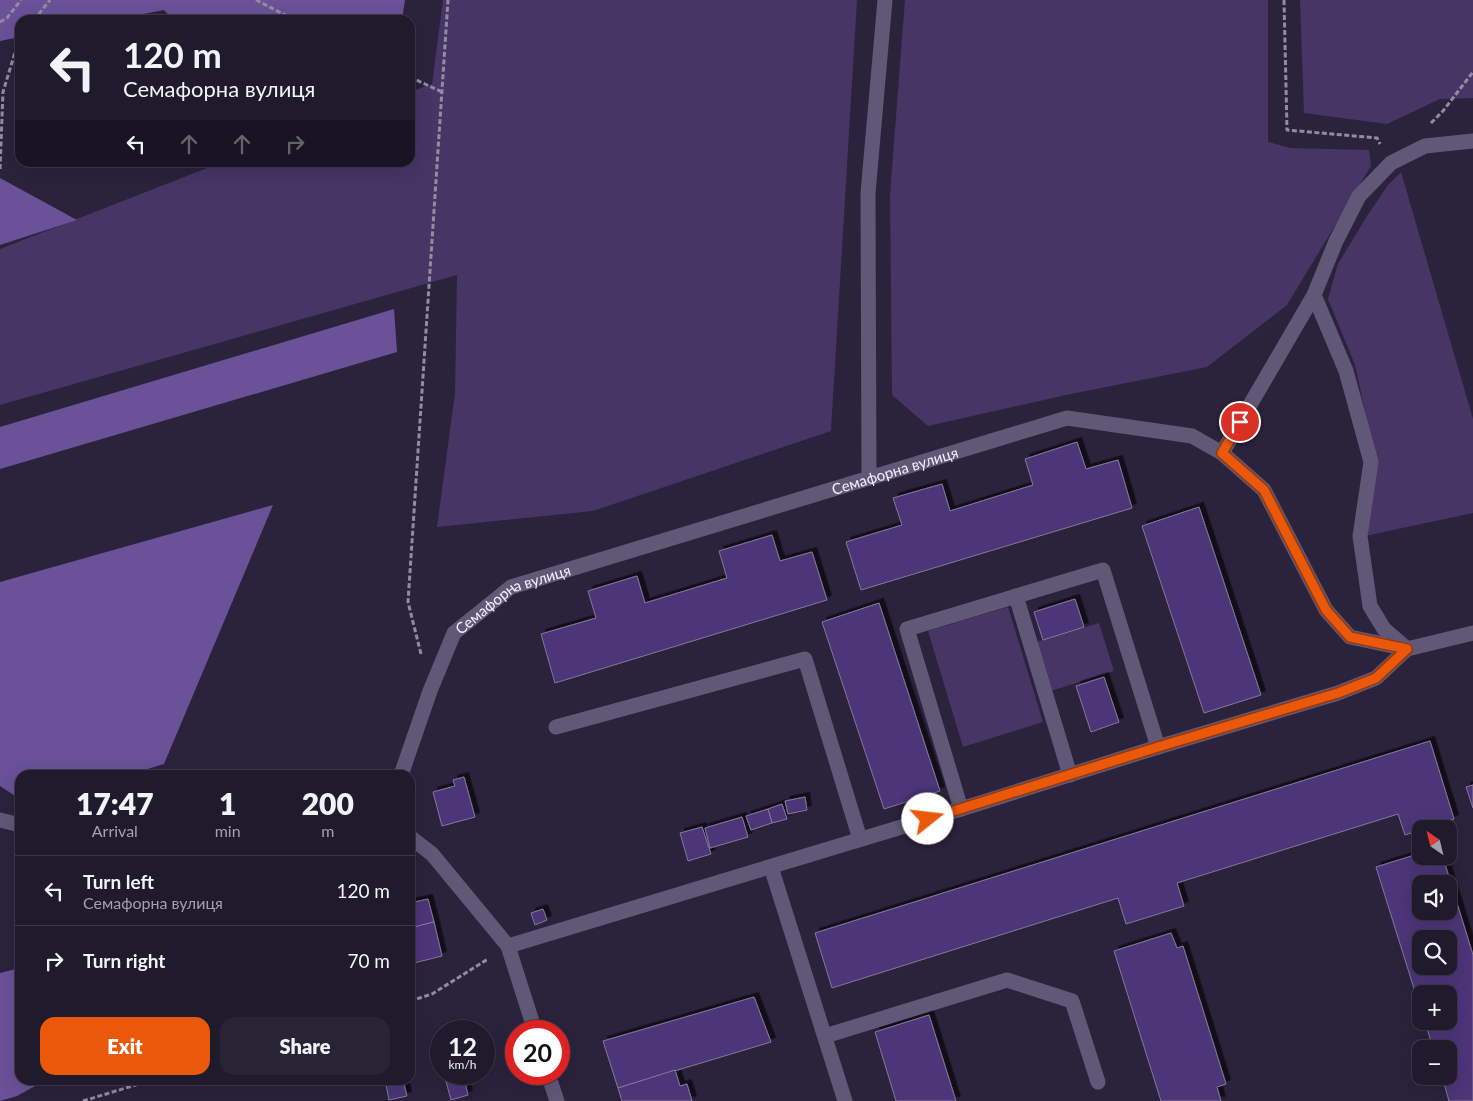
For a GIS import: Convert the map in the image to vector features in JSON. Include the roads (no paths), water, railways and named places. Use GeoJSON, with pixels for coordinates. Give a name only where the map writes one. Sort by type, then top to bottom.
{"type":"FeatureCollection","features":[{"type":"Feature","properties":{"kind":"street"},"geometry":{"type":"LineString","coordinates":[[869,478],[868,193],[885,0]]}},
{"type":"Feature","properties":{"kind":"street"},"geometry":{"type":"LineString","coordinates":[[1222,453],[1314,295],[1336,241],[1359,196],[1391,163],[1425,146],[1473,142]]}},
{"type":"Feature","properties":{"kind":"street"},"geometry":{"type":"LineString","coordinates":[[1314,295],[1346,371],[1371,462],[1360,536],[1370,606],[1384,629],[1407,649]]}},
{"type":"Feature","properties":{"kind":"street","name":"Семафорна вулиця"},"geometry":{"type":"LineString","coordinates":[[403,770],[430,691],[454,633],[511,587],[1067,418],[1192,436],[1222,453],[1264,490],[1326,610],[1350,637],[1407,649]]}},
{"type":"Feature","properties":{"kind":"street"},"geometry":{"type":"LineString","coordinates":[[961,809],[907,630],[1103,570],[1158,747]]}},
{"type":"Feature","properties":{"kind":"street"},"geometry":{"type":"LineString","coordinates":[[1016,596],[1070,775]]}},
{"type":"Feature","properties":{"kind":"street"},"geometry":{"type":"LineString","coordinates":[[508,946],[1338,693],[1376,678],[1407,649],[1473,633]]}},
{"type":"Feature","properties":{"kind":"street"},"geometry":{"type":"LineString","coordinates":[[556,727],[805,660],[860,839]]}},
{"type":"Feature","properties":{"kind":"street"},"geometry":{"type":"LineString","coordinates":[[0,820],[15,824]]}},
{"type":"Feature","properties":{"kind":"street"},"geometry":{"type":"LineString","coordinates":[[415,841],[432,854],[508,946],[532,1020]]}},
{"type":"Feature","properties":{"kind":"street"},"geometry":{"type":"LineString","coordinates":[[771,867],[845,1101]]}},
{"type":"Feature","properties":{"kind":"street"},"geometry":{"type":"LineString","coordinates":[[825,1036],[1007,980],[1072,1001],[1098,1082]]}},
{"type":"Feature","properties":{"kind":"street"},"geometry":{"type":"LineString","coordinates":[[552,1085],[557,1101]]}}]}
